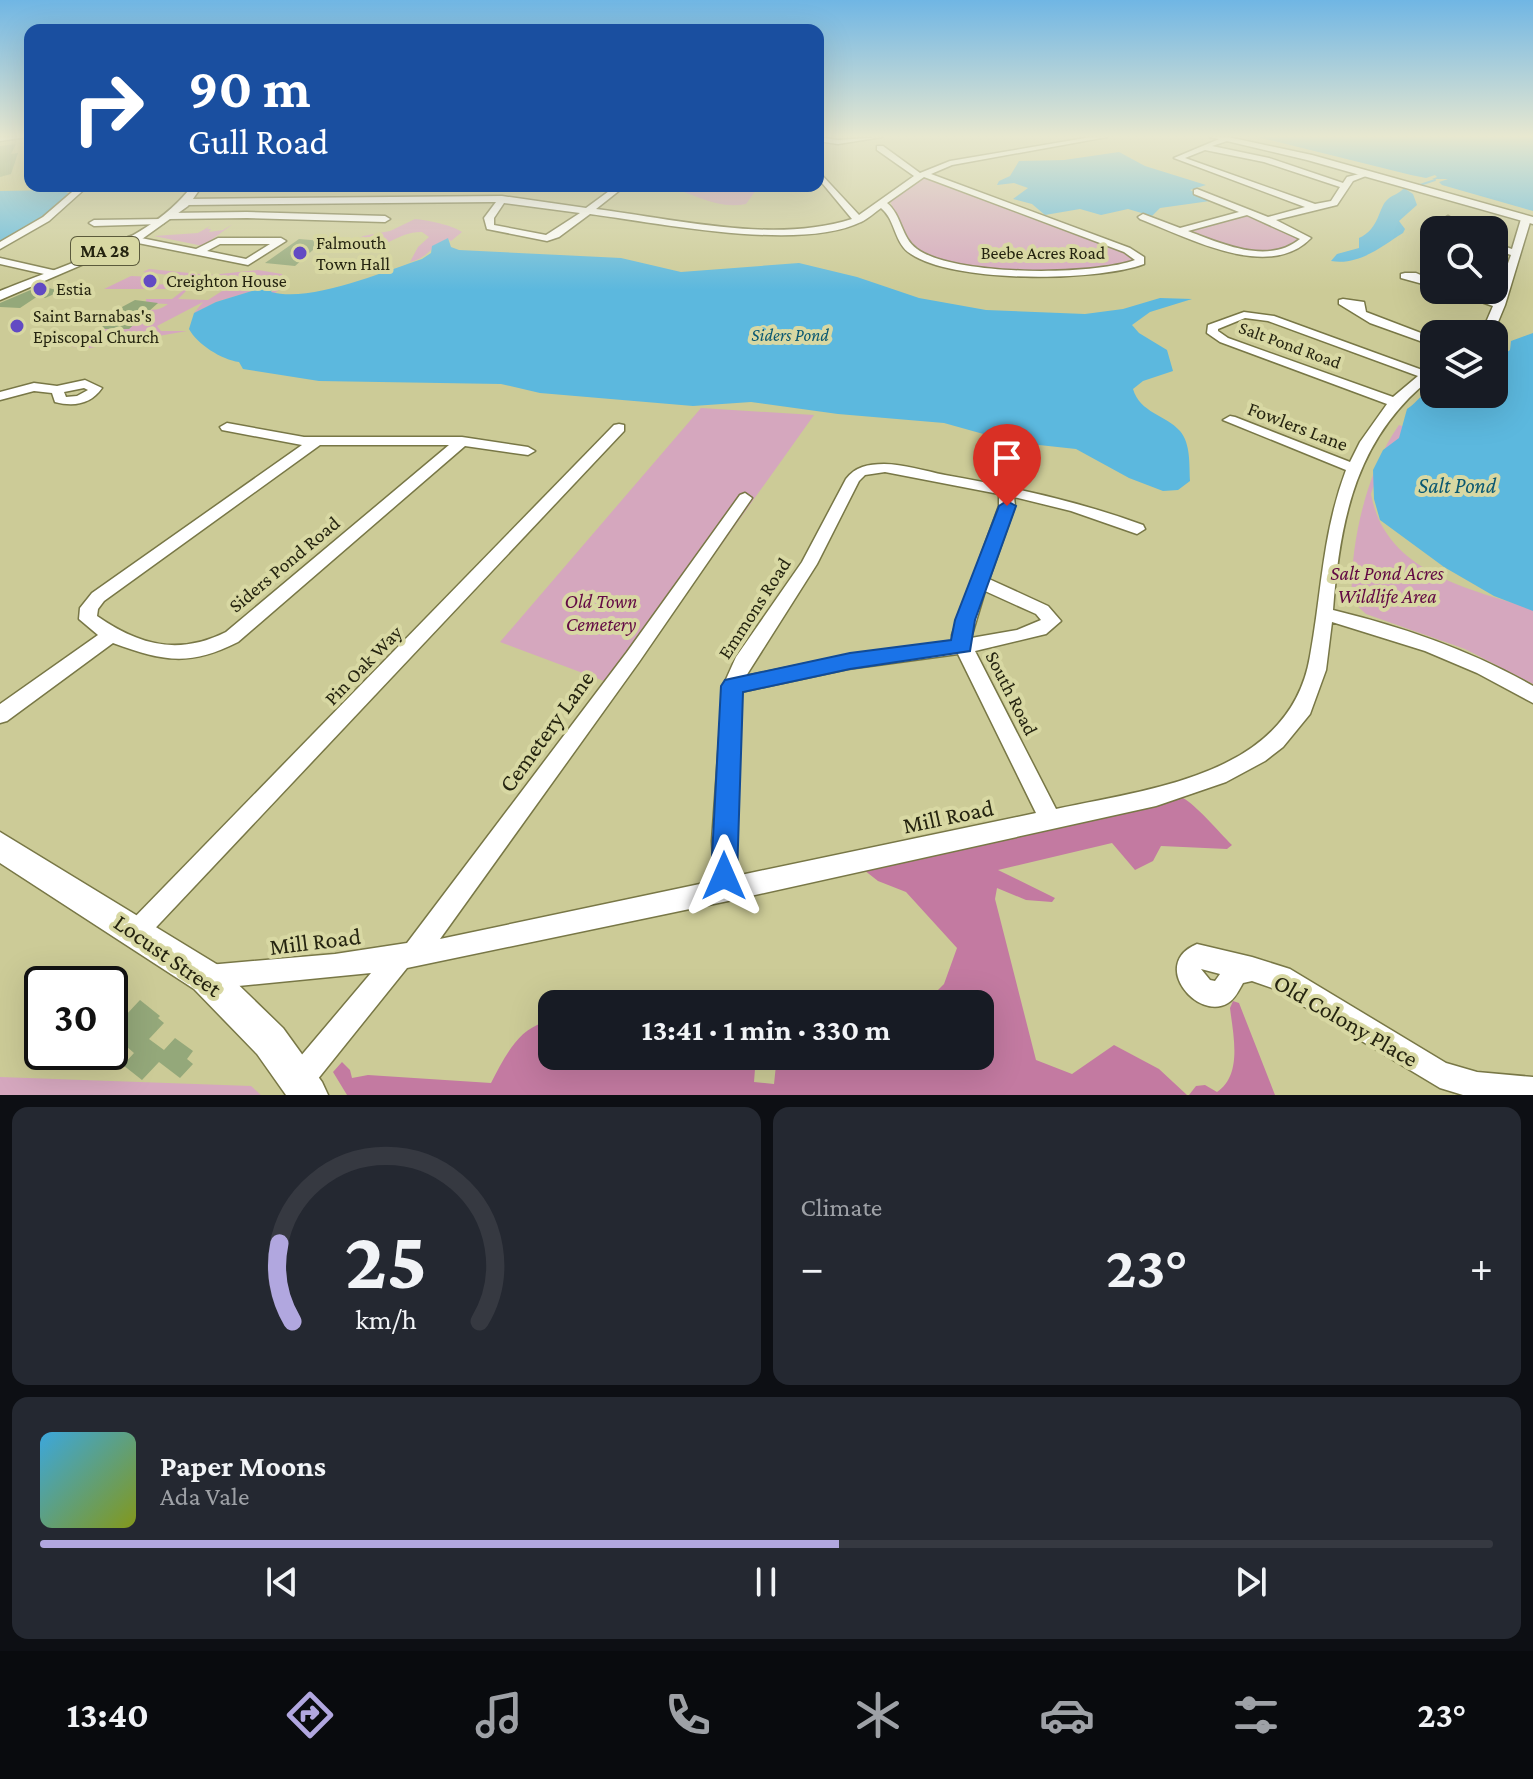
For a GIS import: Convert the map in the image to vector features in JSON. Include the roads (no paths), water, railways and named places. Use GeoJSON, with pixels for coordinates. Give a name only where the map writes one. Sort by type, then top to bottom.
{"type":"FeatureCollection","features":[{"type":"Feature","properties":{"kind":"highway","name":"Locust Street"},"geometry":{"type":"LineString","coordinates":[[0,846],[206,977],[270,1041],[304,1088]]}},
{"type":"Feature","properties":{"kind":"main road"},"geometry":{"type":"LineString","coordinates":[[1417,188],[1530,220]]}},
{"type":"Feature","properties":{"kind":"main road","name":"MA 28"},"geometry":{"type":"LineString","coordinates":[[0,296],[131,239],[165,219],[193,192]]}},
{"type":"Feature","properties":{"kind":"street"},"geometry":{"type":"LineString","coordinates":[[831,188],[858,220]]}},
{"type":"Feature","properties":{"kind":"street"},"geometry":{"type":"LineString","coordinates":[[186,202],[440,194],[502,199],[765,233],[816,231],[858,220],[903,188]]}},
{"type":"Feature","properties":{"kind":"street","name":"Beebe Acres Road"},"geometry":{"type":"LineString","coordinates":[[882,204],[891,210],[911,250],[943,265],[983,271],[1051,272],[1119,269],[1140,262],[1139,257],[1127,250],[957,188]]}},
{"type":"Feature","properties":{"kind":"street"},"geometry":{"type":"LineString","coordinates":[[1262,188],[1314,207]]}},
{"type":"Feature","properties":{"kind":"street"},"geometry":{"type":"LineString","coordinates":[[1267,220],[1334,203],[1343,188]]}},
{"type":"Feature","properties":{"kind":"street"},"geometry":{"type":"LineString","coordinates":[[0,246],[46,219],[77,192]]}},
{"type":"Feature","properties":{"kind":"street"},"geometry":{"type":"LineString","coordinates":[[502,199],[489,218],[490,227],[549,237],[613,192]]}},
{"type":"Feature","properties":{"kind":"street"},"geometry":{"type":"LineString","coordinates":[[1143,217],[1247,254],[1280,255],[1306,240],[1298,232],[1197,192]]}},
{"type":"Feature","properties":{"kind":"street"},"geometry":{"type":"LineString","coordinates":[[197,252],[218,241],[261,201]]}},
{"type":"Feature","properties":{"kind":"street"},"geometry":{"type":"LineString","coordinates":[[1183,230],[1248,212]]}},
{"type":"Feature","properties":{"kind":"street"},"geometry":{"type":"LineString","coordinates":[[94,223],[247,215],[385,219]]}},
{"type":"Feature","properties":{"kind":"street"},"geometry":{"type":"LineString","coordinates":[[1493,320],[1530,220]]}},
{"type":"Feature","properties":{"kind":"street"},"geometry":{"type":"LineString","coordinates":[[131,239],[248,262],[281,241],[218,241]]}},
{"type":"Feature","properties":{"kind":"street"},"geometry":{"type":"LineString","coordinates":[[1508,250],[1516,253]]}},
{"type":"Feature","properties":{"kind":"street"},"geometry":{"type":"LineString","coordinates":[[0,261],[53,273]]}},
{"type":"Feature","properties":{"kind":"street"},"geometry":{"type":"LineString","coordinates":[[1361,312],[1420,336]]}},
{"type":"Feature","properties":{"kind":"street","name":"Salt Pond Road"},"geometry":{"type":"LineString","coordinates":[[1394,402],[1224,340],[1213,333],[1212,327],[1244,315],[1263,316],[1420,370]]}},
{"type":"Feature","properties":{"kind":"street","name":"Mill Road"},"geometry":{"type":"LineString","coordinates":[[206,977],[268,973],[406,956],[1051,820],[1180,790],[1223,774],[1264,749],[1296,719],[1308,697],[1320,649],[1340,512],[1353,468],[1371,431],[1394,402],[1420,380]]}},
{"type":"Feature","properties":{"kind":"street"},"geometry":{"type":"LineString","coordinates":[[0,396],[34,387],[57,390]]}},
{"type":"Feature","properties":{"kind":"street","name":"Fowlers Lane"},"geometry":{"type":"LineString","coordinates":[[1230,420],[1353,468]]}},
{"type":"Feature","properties":{"kind":"street"},"geometry":{"type":"LineString","coordinates":[[227,427],[317,441],[462,441],[528,451]]}},
{"type":"Feature","properties":{"kind":"street","name":"Pin Oak Way"},"geometry":{"type":"LineString","coordinates":[[137,931],[619,428]]}},
{"type":"Feature","properties":{"kind":"street"},"geometry":{"type":"LineString","coordinates":[[0,715],[111,635],[88,619],[89,608],[98,597],[317,441]]}},
{"type":"Feature","properties":{"kind":"street","name":"Siders Pond Road"},"geometry":{"type":"LineString","coordinates":[[111,635],[165,655],[193,654],[215,647],[244,627],[462,441]]}},
{"type":"Feature","properties":{"kind":"street","name":"Emmons Road"},"geometry":{"type":"LineString","coordinates":[[728,890],[723,872],[723,841],[732,686],[743,662],[809,564],[853,479],[861,471],[872,468],[1006,492]]}},
{"type":"Feature","properties":{"kind":"street"},"geometry":{"type":"LineString","coordinates":[[1006,492],[1103,514],[1137,529]]}},
{"type":"Feature","properties":{"kind":"street","name":"South Road"},"geometry":{"type":"LineString","coordinates":[[1006,492],[1007,506],[961,635],[963,646],[1051,820]]}},
{"type":"Feature","properties":{"kind":"street","name":"Cemetery Lane"},"geometry":{"type":"LineString","coordinates":[[304,1088],[633,657],[745,498]]}},
{"type":"Feature","properties":{"kind":"street"},"geometry":{"type":"LineString","coordinates":[[732,686],[850,661],[963,646],[1034,632],[1052,621],[1042,610],[980,582]]}},
{"type":"Feature","properties":{"kind":"street"},"geometry":{"type":"LineString","coordinates":[[1324,614],[1396,633],[1449,652],[1533,695]]}},
{"type":"Feature","properties":{"kind":"street","name":"Old Colony Place"},"geometry":{"type":"LineString","coordinates":[[1252,969],[1281,978],[1440,1074],[1477,1086],[1533,1091]]}},
{"type":"Feature","properties":{"kind":"water"},"geometry":{"type":"Polygon","coordinates":[[[1028,188],[1196,188],[1190,190],[1210,201],[1160,208],[1152,216],[1128,209],[1101,215],[1080,209],[1045,215],[1032,204],[1013,199],[1028,188]]]}},
{"type":"Feature","properties":{"kind":"water"},"geometry":{"type":"Polygon","coordinates":[[[1404,188],[1413,194],[1417,205],[1399,221],[1405,229],[1403,233],[1361,258],[1331,261],[1337,254],[1359,248],[1359,238],[1375,224],[1388,199],[1404,188]]]}},
{"type":"Feature","properties":{"kind":"water"},"geometry":{"type":"Polygon","coordinates":[[[1453,188],[1533,188],[1533,211],[1453,188]]]}},
{"type":"Feature","properties":{"kind":"water"},"geometry":{"type":"Polygon","coordinates":[[[0,191],[71,194],[48,214],[0,242],[0,191]]]}},
{"type":"Feature","properties":{"kind":"water","name":"Siders Pond"},"geometry":{"type":"Polygon","coordinates":[[[448,238],[451,247],[459,250],[621,258],[681,272],[799,263],[857,277],[919,298],[986,310],[1085,314],[1123,309],[1160,298],[1192,299],[1150,312],[1132,325],[1139,333],[1167,350],[1173,371],[1143,381],[1133,389],[1147,409],[1184,436],[1189,455],[1190,481],[1178,490],[1163,491],[1129,478],[1076,449],[1012,442],[944,423],[838,414],[751,402],[693,406],[540,393],[501,384],[319,381],[243,369],[239,362],[204,346],[189,329],[194,313],[216,302],[272,285],[275,285],[271,292],[287,294],[326,290],[422,259],[431,253],[432,246],[448,238]]]}},
{"type":"Feature","properties":{"kind":"water","name":"Salt Pond"},"geometry":{"type":"Polygon","coordinates":[[[1533,333],[1533,611],[1494,596],[1444,567],[1380,520],[1374,499],[1373,470],[1383,450],[1399,438],[1407,409],[1420,397],[1420,408],[1508,408],[1508,351],[1511,341],[1533,333]]]}},
{"type":"Feature","properties":{"kind":"place","name":"Falmouth Town Hall"},"geometry":{"type":"Point","coordinates":[300,253]}},
{"type":"Feature","properties":{"kind":"place","name":"Creighton House"},"geometry":{"type":"Point","coordinates":[150,281]}},
{"type":"Feature","properties":{"kind":"place","name":"Estia"},"geometry":{"type":"Point","coordinates":[40,289]}},
{"type":"Feature","properties":{"kind":"place","name":"Saint Barnabas's Episcopal Church"},"geometry":{"type":"Point","coordinates":[17,326]}},
{"type":"Feature","properties":{"kind":"park label","name":"Salt Pond Acres Wildlife Area"},"geometry":{"type":"Point","coordinates":[1387,584]}},
{"type":"Feature","properties":{"kind":"park label","name":"Old Town Cemetery"},"geometry":{"type":"Point","coordinates":[601,612]}}]}
